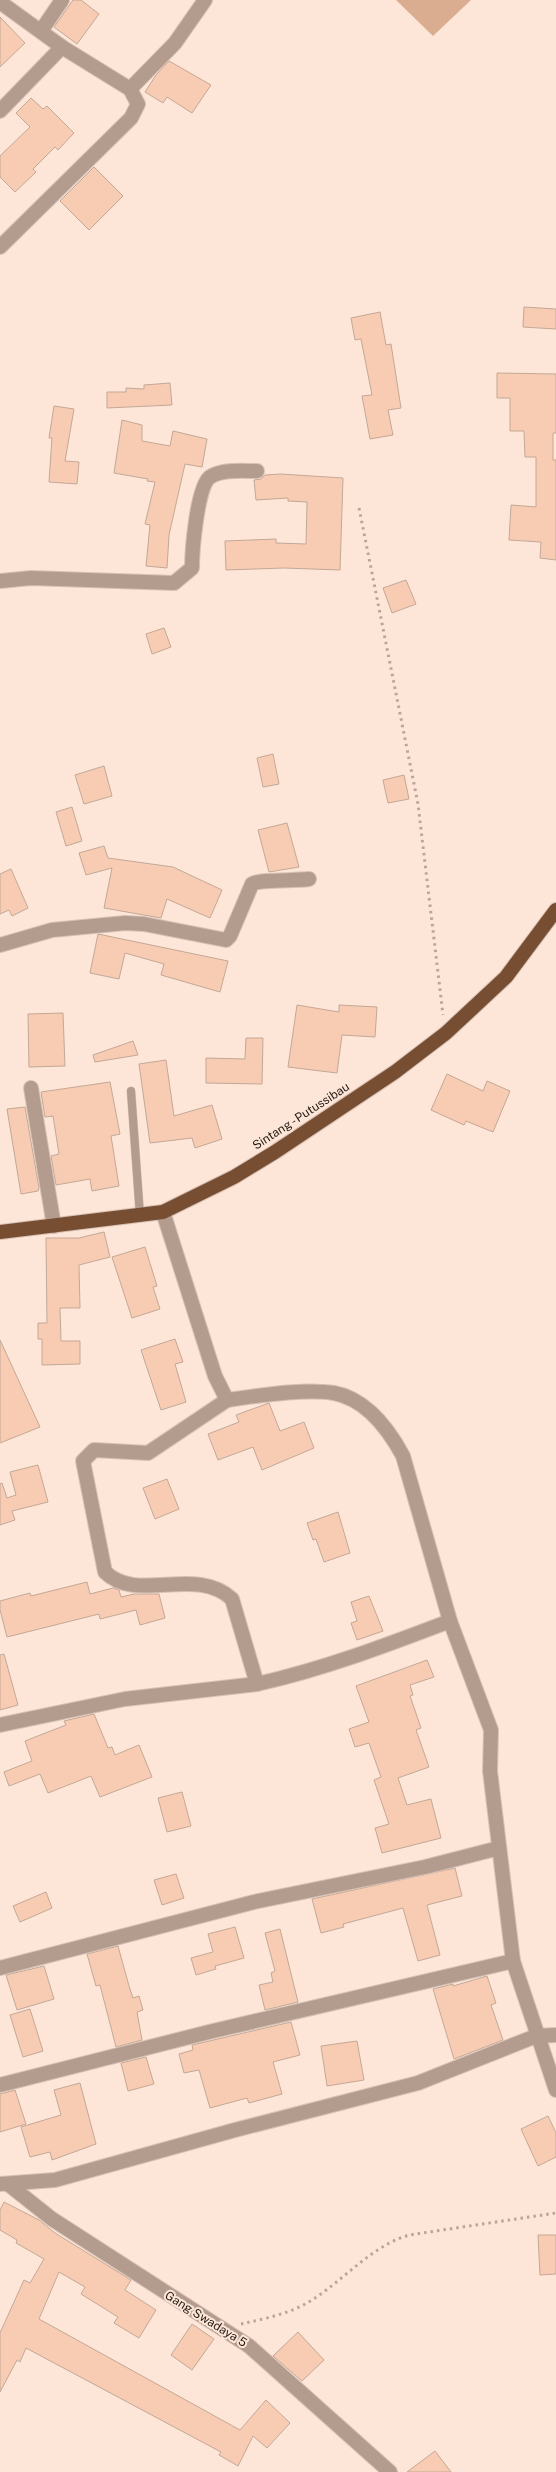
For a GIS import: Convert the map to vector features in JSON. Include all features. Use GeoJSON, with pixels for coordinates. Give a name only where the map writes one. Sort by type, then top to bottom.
{"type":"FeatureCollection","features":[{"type":"Feature","properties":{"kind":"highway","name":"Sintang - Putussibau"},"geometry":{"type":"LineString","coordinates":[[0,1232],[163,1212],[234,1177],[395,1072],[446,1033],[506,977],[556,910]]}},
{"type":"Feature","properties":{"kind":"street"},"geometry":{"type":"LineString","coordinates":[[41,31],[62,0]]}},
{"type":"Feature","properties":{"kind":"street"},"geometry":{"type":"LineString","coordinates":[[130,89],[175,43],[205,0]]}},
{"type":"Feature","properties":{"kind":"street"},"geometry":{"type":"LineString","coordinates":[[0,2],[62,47],[130,89],[138,104],[131,118],[0,247]]}},
{"type":"Feature","properties":{"kind":"street"},"geometry":{"type":"LineString","coordinates":[[0,111],[62,47]]}},
{"type":"Feature","properties":{"kind":"street"},"geometry":{"type":"LineString","coordinates":[[0,581],[32,578],[174,583],[192,568],[193,545],[203,486],[210,477],[232,472],[257,471]]}},
{"type":"Feature","properties":{"kind":"street"},"geometry":{"type":"LineString","coordinates":[[0,945],[52,930],[125,923],[144,924],[226,940],[230,936],[252,884],[259,880],[283,882],[309,879]]}},
{"type":"Feature","properties":{"kind":"street"},"geometry":{"type":"LineString","coordinates":[[31,1088],[54,1226]]}},
{"type":"Feature","properties":{"kind":"street"},"geometry":{"type":"LineString","coordinates":[[163,1212],[215,1376],[227,1400]]}},
{"type":"Feature","properties":{"kind":"street"},"geometry":{"type":"LineString","coordinates":[[257,1684],[232,1599],[223,1591],[197,1584],[130,1584],[112,1580],[104,1572],[83,1461],[94,1450],[148,1453],[227,1400],[319,1391],[336,1393],[371,1413],[390,1433],[403,1456],[450,1620],[491,1730],[490,1771],[513,1961],[536,2036],[556,2090]]}},
{"type":"Feature","properties":{"kind":"street"},"geometry":{"type":"LineString","coordinates":[[0,1725],[125,1699],[257,1684],[358,1656],[450,1620]]}},
{"type":"Feature","properties":{"kind":"street"},"geometry":{"type":"LineString","coordinates":[[0,1968],[254,1902],[425,1867],[499,1848]]}},
{"type":"Feature","properties":{"kind":"street"},"geometry":{"type":"LineString","coordinates":[[0,2085],[213,2031],[513,1961]]}},
{"type":"Feature","properties":{"kind":"street"},"geometry":{"type":"LineString","coordinates":[[4,2184],[55,2180],[234,2130],[418,2083],[536,2036],[556,2035]]}},
{"type":"Feature","properties":{"kind":"street","name":"Gang Swadaya 5"},"geometry":{"type":"LineString","coordinates":[[4,2184],[52,2219],[249,2346],[390,2472]]}},
{"type":"Feature","properties":{"kind":"lane"},"geometry":{"type":"LineString","coordinates":[[131,1091],[140,1216]]}},
{"type":"Feature","properties":{"kind":"path"},"geometry":{"type":"LineString","coordinates":[[359,508],[391,658],[418,804],[446,1033]]}},
{"type":"Feature","properties":{"kind":"path"},"geometry":{"type":"LineString","coordinates":[[232,2322],[241,2324],[271,2317],[306,2304],[353,2270],[369,2254],[390,2241],[409,2235],[556,2213]]}},
{"type":"Feature","properties":{"kind":"shaded area"},"geometry":{"type":"Polygon","coordinates":[[[396,0],[471,0],[433,36],[396,0]]]}},
{"type":"Feature","properties":{"kind":"building"},"geometry":{"type":"Polygon","coordinates":[[[73,0],[81,0],[99,14],[77,44],[54,27],[73,0]]]}},
{"type":"Feature","properties":{"kind":"building"},"geometry":{"type":"Polygon","coordinates":[[[0,17],[25,43],[0,67],[0,17]]]}},
{"type":"Feature","properties":{"kind":"building"},"geometry":{"type":"Polygon","coordinates":[[[169,61],[211,85],[192,113],[167,97],[163,103],[145,92],[156,75],[169,61]]]}},
{"type":"Feature","properties":{"kind":"building"},"geometry":{"type":"Polygon","coordinates":[[[31,98],[43,109],[47,106],[74,133],[58,150],[55,147],[33,169],[36,172],[15,192],[0,177],[0,156],[30,127],[16,113],[31,98]]]}},
{"type":"Feature","properties":{"kind":"building"},"geometry":{"type":"Polygon","coordinates":[[[94,167],[123,196],[89,230],[60,201],[94,167]]]}},
{"type":"Feature","properties":{"kind":"building"},"geometry":{"type":"Polygon","coordinates":[[[524,307],[556,309],[556,329],[523,327],[524,307]]]}},
{"type":"Feature","properties":{"kind":"building"},"geometry":{"type":"Polygon","coordinates":[[[380,312],[386,345],[391,344],[401,408],[388,410],[393,435],[370,439],[362,396],[372,395],[361,339],[355,340],[351,318],[380,312]]]}},
{"type":"Feature","properties":{"kind":"building"},"geometry":{"type":"Polygon","coordinates":[[[497,373],[556,374],[556,433],[553,433],[553,460],[556,460],[556,560],[540,558],[541,542],[509,540],[511,505],[536,507],[536,457],[525,457],[524,431],[510,431],[510,398],[497,398],[497,373]]]}},
{"type":"Feature","properties":{"kind":"building"},"geometry":{"type":"Polygon","coordinates":[[[170,383],[172,405],[107,408],[107,392],[126,392],[126,388],[144,389],[144,385],[170,383]]]}},
{"type":"Feature","properties":{"kind":"building"},"geometry":{"type":"Polygon","coordinates":[[[54,406],[74,409],[65,461],[79,462],[77,484],[49,482],[52,438],[49,438],[54,406]]]}},
{"type":"Feature","properties":{"kind":"building"},"geometry":{"type":"Polygon","coordinates":[[[122,420],[142,425],[142,441],[170,446],[173,431],[207,439],[202,467],[185,464],[169,535],[167,568],[146,566],[150,525],[145,524],[155,482],[114,473],[122,420]]]}},
{"type":"Feature","properties":{"kind":"building"},"geometry":{"type":"Polygon","coordinates":[[[281,474],[343,478],[340,570],[284,568],[226,570],[225,541],[276,539],[276,543],[306,544],[307,502],[288,501],[288,498],[256,500],[254,480],[261,479],[265,475],[281,474]]]}},
{"type":"Feature","properties":{"kind":"building"},"geometry":{"type":"Polygon","coordinates":[[[406,580],[416,604],[392,613],[383,588],[406,580]]]}},
{"type":"Feature","properties":{"kind":"building"},"geometry":{"type":"Polygon","coordinates":[[[164,628],[171,647],[152,654],[146,634],[164,628]]]}},
{"type":"Feature","properties":{"kind":"building"},"geometry":{"type":"Polygon","coordinates":[[[273,754],[279,784],[263,787],[257,758],[273,754]]]}},
{"type":"Feature","properties":{"kind":"building"},"geometry":{"type":"Polygon","coordinates":[[[104,766],[112,796],[84,804],[75,775],[104,766]]]}},
{"type":"Feature","properties":{"kind":"building"},"geometry":{"type":"Polygon","coordinates":[[[404,775],[409,799],[388,803],[383,780],[404,775]]]}},
{"type":"Feature","properties":{"kind":"building"},"geometry":{"type":"Polygon","coordinates":[[[72,807],[82,841],[66,846],[56,812],[72,807]]]}},
{"type":"Feature","properties":{"kind":"building"},"geometry":{"type":"Polygon","coordinates":[[[287,823],[299,867],[269,872],[258,830],[287,823]]]}},
{"type":"Feature","properties":{"kind":"building"},"geometry":{"type":"Polygon","coordinates":[[[104,846],[108,858],[173,867],[222,890],[210,918],[167,899],[161,918],[104,908],[112,868],[86,875],[79,853],[104,846]]]}},
{"type":"Feature","properties":{"kind":"building"},"geometry":{"type":"Polygon","coordinates":[[[11,869],[28,908],[12,916],[9,910],[0,914],[0,874],[11,869]]]}},
{"type":"Feature","properties":{"kind":"building"},"geometry":{"type":"Polygon","coordinates":[[[98,934],[228,961],[220,992],[161,975],[164,964],[125,953],[119,979],[90,973],[98,934]]]}},
{"type":"Feature","properties":{"kind":"building"},"geometry":{"type":"Polygon","coordinates":[[[297,1005],[339,1012],[339,1005],[377,1007],[375,1037],[342,1035],[337,1073],[288,1067],[297,1005]]]}},
{"type":"Feature","properties":{"kind":"building"},"geometry":{"type":"Polygon","coordinates":[[[63,1013],[65,1066],[29,1067],[28,1014],[63,1013]]]}},
{"type":"Feature","properties":{"kind":"building"},"geometry":{"type":"Polygon","coordinates":[[[246,1038],[263,1038],[262,1084],[206,1083],[206,1058],[245,1059],[246,1038]]]}},
{"type":"Feature","properties":{"kind":"building"},"geometry":{"type":"Polygon","coordinates":[[[133,1041],[138,1055],[95,1062],[93,1055],[133,1041]]]}},
{"type":"Feature","properties":{"kind":"building"},"geometry":{"type":"Polygon","coordinates":[[[166,1060],[174,1116],[212,1105],[222,1139],[195,1148],[192,1138],[150,1143],[139,1064],[166,1060]]]}},
{"type":"Feature","properties":{"kind":"building"},"geometry":{"type":"Polygon","coordinates":[[[447,1074],[483,1091],[487,1081],[510,1091],[493,1132],[466,1121],[464,1125],[431,1110],[447,1074]]]}},
{"type":"Feature","properties":{"kind":"building"},"geometry":{"type":"Polygon","coordinates":[[[110,1082],[120,1134],[111,1136],[119,1186],[92,1191],[90,1179],[56,1185],[51,1156],[59,1154],[53,1116],[45,1117],[41,1092],[110,1082]]]}},
{"type":"Feature","properties":{"kind":"building"},"geometry":{"type":"Polygon","coordinates":[[[25,1107],[39,1188],[38,1191],[21,1194],[7,1109],[25,1107]]]}},
{"type":"Feature","properties":{"kind":"building"},"geometry":{"type":"Polygon","coordinates":[[[104,1232],[110,1257],[79,1265],[80,1308],[60,1308],[61,1341],[80,1341],[80,1364],[42,1365],[42,1339],[38,1339],[38,1323],[47,1323],[46,1238],[79,1238],[104,1232]]]}},
{"type":"Feature","properties":{"kind":"building"},"geometry":{"type":"Polygon","coordinates":[[[145,1247],[157,1286],[153,1287],[160,1309],[132,1318],[112,1257],[145,1247]]]}},
{"type":"Feature","properties":{"kind":"building"},"geometry":{"type":"Polygon","coordinates":[[[175,1339],[183,1362],[175,1364],[186,1402],[161,1410],[141,1350],[175,1339]]]}},
{"type":"Feature","properties":{"kind":"building"},"geometry":{"type":"Polygon","coordinates":[[[0,1340],[40,1427],[0,1443],[0,1340]]]}},
{"type":"Feature","properties":{"kind":"building"},"geometry":{"type":"Polygon","coordinates":[[[269,1403],[280,1431],[304,1422],[314,1448],[262,1470],[253,1447],[218,1460],[208,1434],[239,1422],[236,1415],[269,1403]]]}},
{"type":"Feature","properties":{"kind":"building"},"geometry":{"type":"Polygon","coordinates":[[[38,1465],[48,1502],[12,1511],[15,1520],[0,1525],[0,1484],[2,1483],[7,1498],[16,1495],[10,1472],[38,1465]]]}},
{"type":"Feature","properties":{"kind":"building"},"geometry":{"type":"Polygon","coordinates":[[[167,1479],[179,1509],[155,1519],[143,1488],[167,1479]]]}},
{"type":"Feature","properties":{"kind":"building"},"geometry":{"type":"Polygon","coordinates":[[[338,1512],[350,1553],[324,1562],[316,1539],[313,1540],[307,1523],[338,1512]]]}},
{"type":"Feature","properties":{"kind":"building"},"geometry":{"type":"Polygon","coordinates":[[[87,1582],[90,1594],[113,1588],[119,1590],[121,1597],[134,1594],[159,1594],[165,1618],[140,1625],[136,1610],[100,1619],[99,1614],[7,1637],[0,1610],[0,1601],[30,1593],[31,1596],[87,1582]]]}},
{"type":"Feature","properties":{"kind":"building"},"geometry":{"type":"Polygon","coordinates":[[[369,1596],[383,1631],[357,1640],[351,1623],[357,1621],[351,1602],[369,1596]]]}},
{"type":"Feature","properties":{"kind":"building"},"geometry":{"type":"Polygon","coordinates":[[[4,1654],[18,1705],[0,1710],[0,1655],[4,1654]]]}},
{"type":"Feature","properties":{"kind":"building"},"geometry":{"type":"Polygon","coordinates":[[[427,1660],[434,1677],[410,1685],[413,1695],[410,1696],[421,1728],[416,1730],[429,1767],[398,1778],[407,1805],[431,1799],[441,1838],[382,1853],[375,1828],[389,1824],[374,1780],[381,1777],[369,1743],[355,1747],[349,1729],[369,1722],[356,1686],[427,1660]]]}},
{"type":"Feature","properties":{"kind":"building"},"geometry":{"type":"Polygon","coordinates":[[[94,1714],[108,1748],[112,1747],[115,1755],[139,1745],[152,1777],[100,1797],[91,1776],[48,1793],[40,1774],[9,1786],[4,1772],[32,1761],[25,1741],[66,1725],[64,1721],[94,1714]]]}},
{"type":"Feature","properties":{"kind":"building"},"geometry":{"type":"Polygon","coordinates":[[[182,1792],[191,1826],[167,1832],[158,1798],[182,1792]]]}},
{"type":"Feature","properties":{"kind":"building"},"geometry":{"type":"Polygon","coordinates":[[[455,1868],[462,1896],[427,1905],[440,1955],[418,1961],[403,1908],[343,1924],[344,1927],[321,1933],[312,1899],[455,1868]]]}},
{"type":"Feature","properties":{"kind":"building"},"geometry":{"type":"Polygon","coordinates":[[[176,1874],[184,1898],[162,1905],[154,1880],[176,1874]]]}},
{"type":"Feature","properties":{"kind":"building"},"geometry":{"type":"Polygon","coordinates":[[[46,1892],[52,1908],[20,1922],[13,1906],[46,1892]]]}},
{"type":"Feature","properties":{"kind":"building"},"geometry":{"type":"Polygon","coordinates":[[[235,1927],[244,1958],[215,1966],[216,1969],[196,1975],[191,1958],[213,1952],[208,1934],[235,1927]]]}},
{"type":"Feature","properties":{"kind":"building"},"geometry":{"type":"Polygon","coordinates":[[[280,1929],[298,2002],[265,2010],[259,1985],[273,1982],[271,1973],[275,1971],[265,1933],[280,1929]]]}},
{"type":"Feature","properties":{"kind":"building"},"geometry":{"type":"Polygon","coordinates":[[[118,1946],[133,1998],[139,1996],[143,2010],[137,2012],[142,2040],[116,2047],[100,1985],[96,1986],[87,1954],[118,1946]]]}},
{"type":"Feature","properties":{"kind":"building"},"geometry":{"type":"Polygon","coordinates":[[[44,1966],[54,1999],[17,2010],[6,1975],[44,1966]]]}},
{"type":"Feature","properties":{"kind":"building"},"geometry":{"type":"Polygon","coordinates":[[[487,1976],[496,2003],[491,2005],[503,2040],[454,2059],[433,1989],[453,1984],[453,1986],[487,1976]]]}},
{"type":"Feature","properties":{"kind":"building"},"geometry":{"type":"Polygon","coordinates":[[[30,2009],[43,2051],[23,2057],[10,2015],[30,2009]]]}},
{"type":"Feature","properties":{"kind":"building"},"geometry":{"type":"Polygon","coordinates":[[[291,2022],[300,2055],[273,2062],[282,2094],[249,2103],[247,2098],[210,2108],[199,2070],[184,2073],[179,2054],[193,2050],[192,2045],[291,2022]]]}},
{"type":"Feature","properties":{"kind":"building"},"geometry":{"type":"Polygon","coordinates":[[[357,2041],[364,2080],[327,2086],[321,2046],[357,2041]]]}},
{"type":"Feature","properties":{"kind":"building"},"geometry":{"type":"Polygon","coordinates":[[[146,2057],[154,2084],[128,2091],[121,2063],[146,2057]]]}},
{"type":"Feature","properties":{"kind":"building"},"geometry":{"type":"Polygon","coordinates":[[[80,2083],[96,2144],[52,2160],[50,2152],[30,2157],[21,2127],[61,2115],[54,2090],[80,2083]]]}},
{"type":"Feature","properties":{"kind":"building"},"geometry":{"type":"Polygon","coordinates":[[[15,2090],[26,2124],[0,2132],[0,2094],[15,2090]]]}},
{"type":"Feature","properties":{"kind":"building"},"geometry":{"type":"Polygon","coordinates":[[[548,2116],[556,2133],[556,2157],[538,2166],[521,2129],[548,2116]]]}},
{"type":"Feature","properties":{"kind":"building"},"geometry":{"type":"Polygon","coordinates":[[[4,2202],[39,2220],[55,2233],[131,2280],[125,2290],[156,2310],[139,2338],[114,2323],[118,2317],[81,2294],[85,2287],[59,2272],[39,2319],[240,2430],[266,2400],[290,2423],[267,2448],[253,2436],[238,2466],[219,2455],[221,2452],[26,2348],[20,2362],[17,2360],[0,2392],[0,2333],[24,2280],[30,2283],[44,2259],[16,2243],[17,2240],[0,2230],[0,2210],[4,2202]]]}},
{"type":"Feature","properties":{"kind":"building"},"geometry":{"type":"Polygon","coordinates":[[[538,2235],[556,2235],[556,2274],[540,2275],[538,2235]]]}},
{"type":"Feature","properties":{"kind":"building"},"geometry":{"type":"Polygon","coordinates":[[[192,2324],[214,2339],[192,2370],[171,2355],[192,2324]]]}},
{"type":"Feature","properties":{"kind":"building"},"geometry":{"type":"Polygon","coordinates":[[[298,2332],[324,2360],[302,2381],[273,2356],[298,2332]]]}},
{"type":"Feature","properties":{"kind":"building"},"geometry":{"type":"Polygon","coordinates":[[[435,2451],[451,2472],[407,2472],[435,2451]]]}}]}
